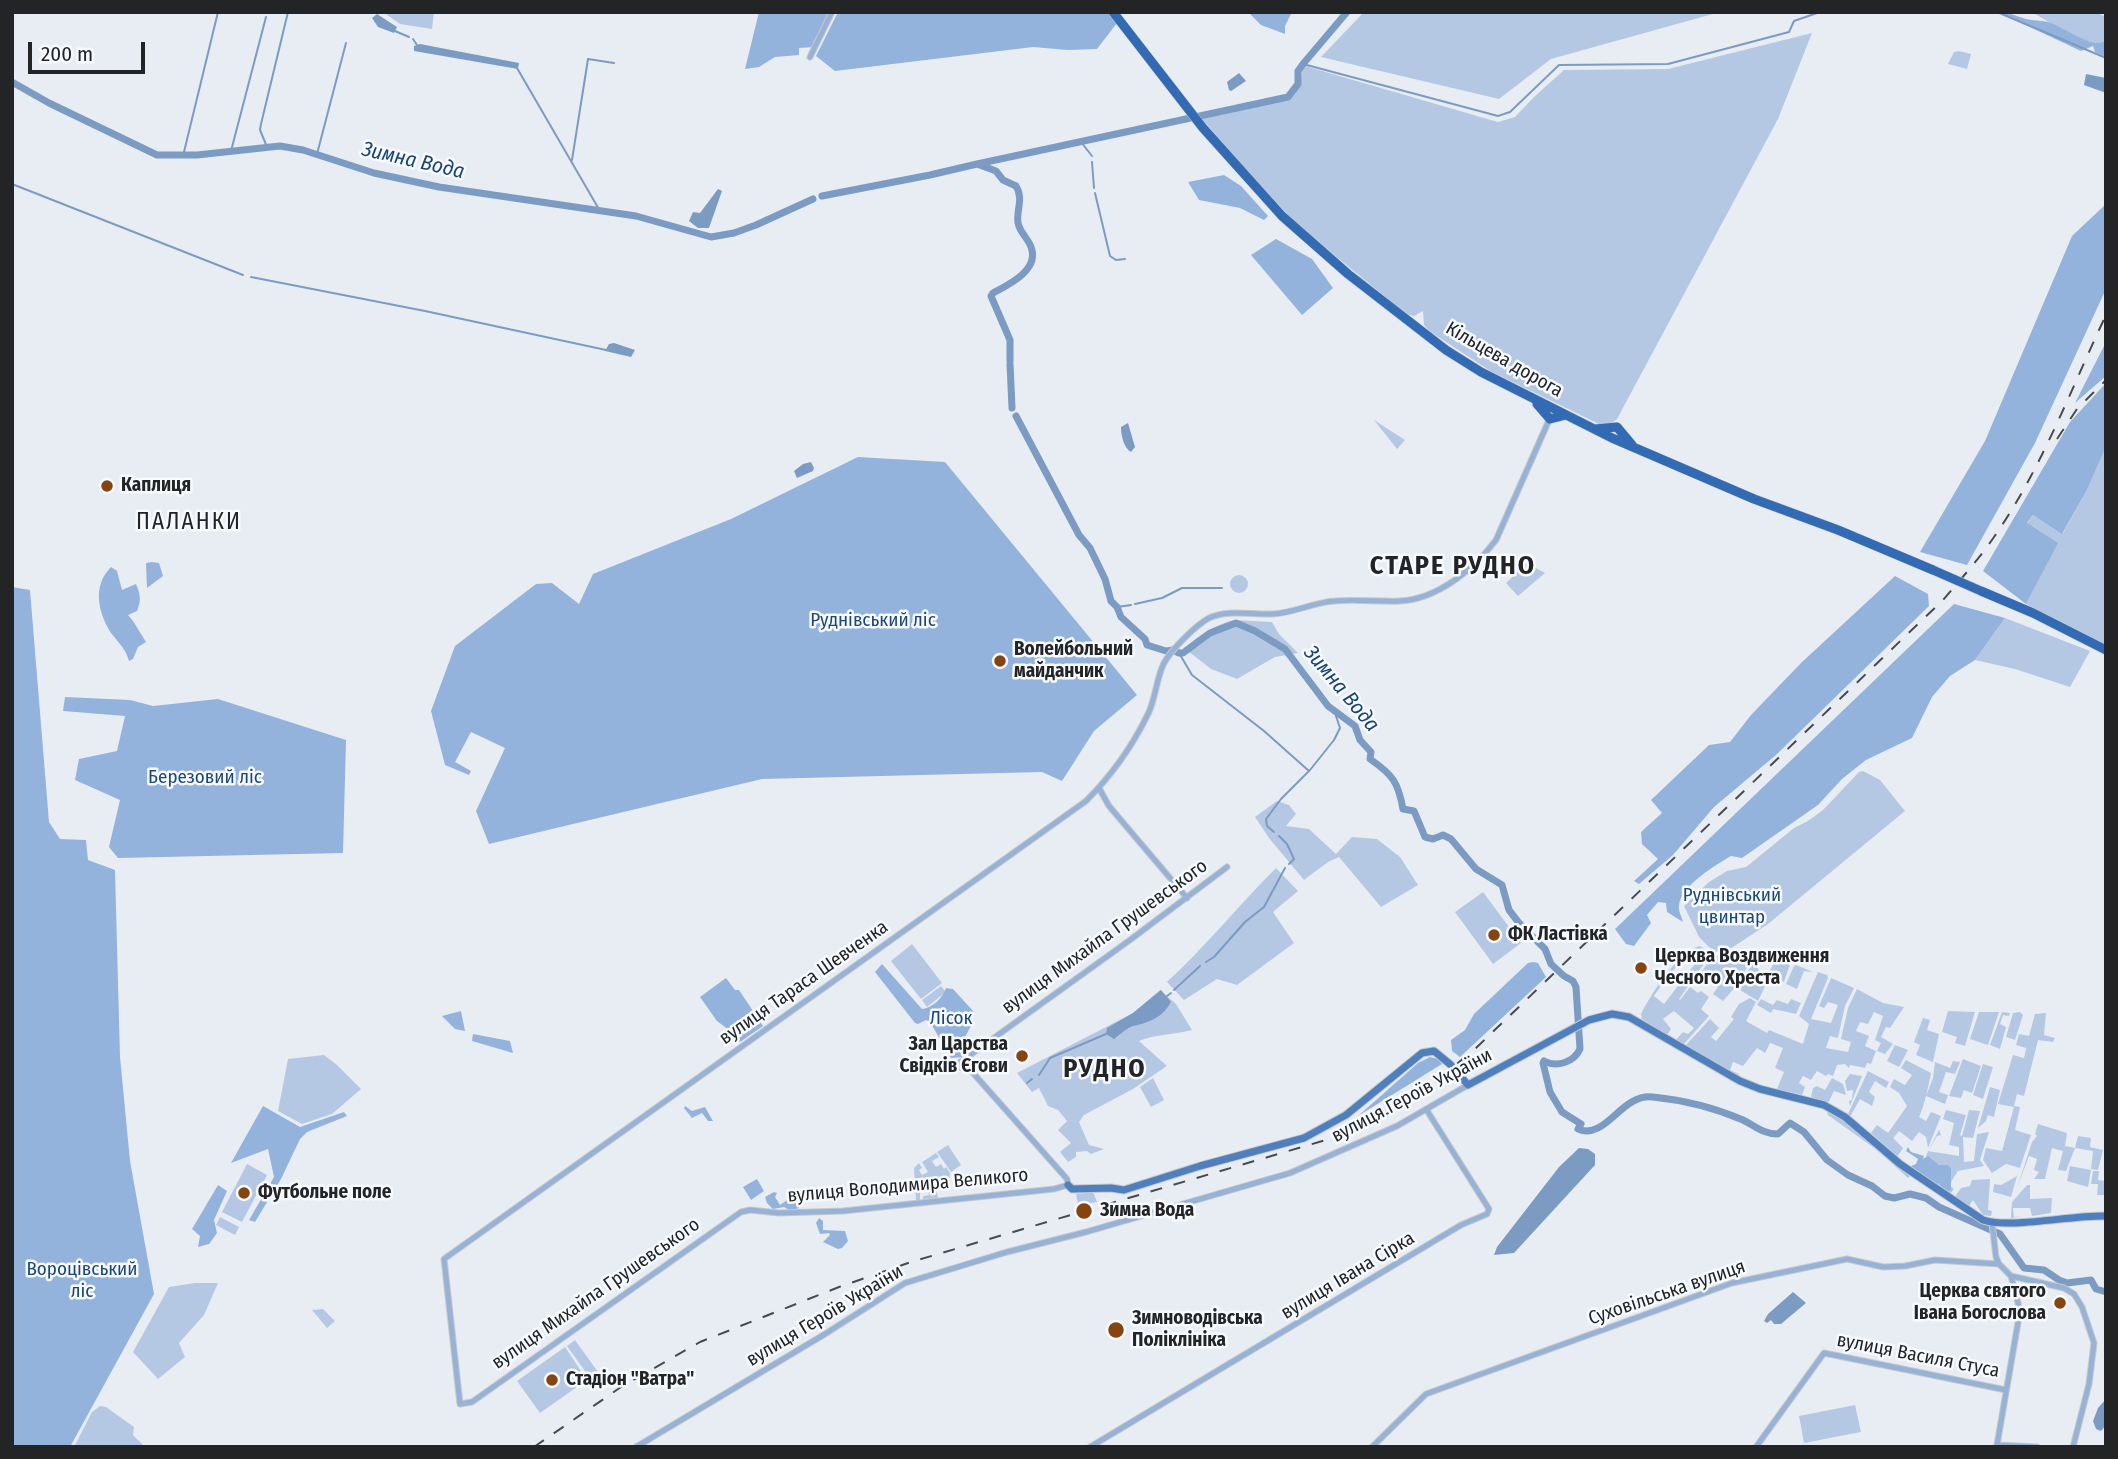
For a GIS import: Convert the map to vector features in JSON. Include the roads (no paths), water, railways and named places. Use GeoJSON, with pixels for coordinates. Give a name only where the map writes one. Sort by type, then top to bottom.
{"type":"FeatureCollection","features":[{"type":"Feature","properties":{"kind":"highway","name":"Кільцева дорога"},"geometry":{"type":"LineString","coordinates":[[1113,12],[1236,168],[1282,216],[1348,274],[1446,350],[1481,372],[1635,449],[1933,570],[2033,613],[2106,650]]}},
{"type":"Feature","properties":{"kind":"highway"},"geometry":{"type":"LineString","coordinates":[[1533,399],[1550,419],[1566,415]]}},
{"type":"Feature","properties":{"kind":"main road","name":"вулиця Героїв України"},"geometry":{"type":"LineString","coordinates":[[1468,1085],[1584,1022],[1612,1014],[1629,1017],[1740,1081],[1760,1089],[1819,1103],[1843,1116],[1900,1164],[1992,1226]]}},
{"type":"Feature","properties":{"kind":"main road"},"geometry":{"type":"LineString","coordinates":[[1068,1185],[1072,1189],[1124,1190],[1304,1138],[1346,1115],[1422,1053],[1434,1051],[1454,1068],[1468,1085]]}},
{"type":"Feature","properties":{"kind":"main road"},"geometry":{"type":"LineString","coordinates":[[1992,1226],[2083,1215],[2106,1216]]}},
{"type":"Feature","properties":{"kind":"street"},"geometry":{"type":"LineString","coordinates":[[810,57],[832,12]]}},
{"type":"Feature","properties":{"kind":"street"},"geometry":{"type":"LineString","coordinates":[[1550,419],[1554,410]]}},
{"type":"Feature","properties":{"kind":"street","name":"вулиця Тараса Шевченка"},"geometry":{"type":"LineString","coordinates":[[460,1404],[444,1259],[1086,801],[1129,749],[1152,704],[1164,663],[1179,644],[1210,618],[1222,614],[1273,614],[1332,601],[1403,601],[1424,596],[1445,586],[1479,559],[1496,540],[1550,419]]}},
{"type":"Feature","properties":{"kind":"street"},"geometry":{"type":"LineString","coordinates":[[1099,788],[1109,806],[1187,898]]}},
{"type":"Feature","properties":{"kind":"street","name":"вулиця Михайла Грушевського"},"geometry":{"type":"LineString","coordinates":[[1068,1185],[1067,1179],[964,1064],[968,1056],[1227,867]]}},
{"type":"Feature","properties":{"kind":"street","name":"вулиця Героїв України"},"geometry":{"type":"LineString","coordinates":[[636,1447],[905,1283],[1290,1173],[1349,1149],[1468,1085]]}},
{"type":"Feature","properties":{"kind":"street","name":"вулиця Івана Сірка"},"geometry":{"type":"LineString","coordinates":[[1090,1447],[1461,1225],[1488,1214],[1489,1209],[1426,1109]]}},
{"type":"Feature","properties":{"kind":"street","name":"вулиця Володимира Великого"},"geometry":{"type":"LineString","coordinates":[[750,1210],[779,1213],[844,1211],[1054,1189],[1068,1185]]}},
{"type":"Feature","properties":{"kind":"street","name":"вулиця Михайла Грушевського"},"geometry":{"type":"LineString","coordinates":[[460,1404],[472,1402],[729,1220],[750,1210]]}},
{"type":"Feature","properties":{"kind":"street"},"geometry":{"type":"LineString","coordinates":[[1992,1226],[1999,1264],[2011,1276],[2020,1311],[1996,1446],[2037,1447]]}},
{"type":"Feature","properties":{"kind":"street","name":"Суховільська вулиця"},"geometry":{"type":"LineString","coordinates":[[1372,1447],[1426,1394],[1732,1283],[1847,1259],[1884,1267],[1935,1260],[1999,1264]]}},
{"type":"Feature","properties":{"kind":"street"},"geometry":{"type":"LineString","coordinates":[[2011,1276],[2064,1288],[2074,1294],[2082,1307],[2094,1343],[2089,1384],[2073,1447]]}},
{"type":"Feature","properties":{"kind":"street","name":"вулиця Василя Стуса"},"geometry":{"type":"LineString","coordinates":[[1756,1447],[1824,1353],[2006,1390]]}},
{"type":"Feature","properties":{"kind":"waterway"},"geometry":{"type":"LineString","coordinates":[[183,156],[218,12]]}},
{"type":"Feature","properties":{"kind":"waterway"},"geometry":{"type":"LineString","coordinates":[[267,147],[260,130],[288,12]]}},
{"type":"Feature","properties":{"kind":"waterway"},"geometry":{"type":"LineString","coordinates":[[977,164],[1288,97],[1298,84],[1298,71],[1347,12]]}},
{"type":"Feature","properties":{"kind":"waterway"},"geometry":{"type":"LineString","coordinates":[[1303,64],[1498,116],[1510,112],[1559,65],[1668,64],[1789,32],[1794,21],[1820,12]]}},
{"type":"Feature","properties":{"kind":"waterway"},"geometry":{"type":"LineString","coordinates":[[1997,12],[2106,58]]}},
{"type":"Feature","properties":{"kind":"waterway"},"geometry":{"type":"LineString","coordinates":[[231,151],[266,17]]}},
{"type":"Feature","properties":{"kind":"waterway"},"geometry":{"type":"LineString","coordinates":[[395,31],[409,37]]}},
{"type":"Feature","properties":{"kind":"waterway"},"geometry":{"type":"LineString","coordinates":[[413,39],[417,45]]}},
{"type":"Feature","properties":{"kind":"waterway"},"geometry":{"type":"LineString","coordinates":[[317,154],[346,43]]}},
{"type":"Feature","properties":{"kind":"waterway"},"geometry":{"type":"LineString","coordinates":[[572,160],[588,59],[614,63]]}},
{"type":"Feature","properties":{"kind":"waterway"},"geometry":{"type":"LineString","coordinates":[[517,68],[600,211]]}},
{"type":"Feature","properties":{"kind":"waterway","name":"Зимна Вода"},"geometry":{"type":"LineString","coordinates":[[12,82],[49,103],[157,155],[197,155],[280,146],[303,150],[374,173],[439,187],[636,216],[711,237],[756,225],[813,199]]}},
{"type":"Feature","properties":{"kind":"waterway"},"geometry":{"type":"LineString","coordinates":[[1081,142],[1092,156]]}},
{"type":"Feature","properties":{"kind":"waterway"},"geometry":{"type":"LineString","coordinates":[[1092,162],[1094,188]]}},
{"type":"Feature","properties":{"kind":"waterway","name":"Зимна Вода"},"geometry":{"type":"LineString","coordinates":[[822,196],[977,164],[996,171],[1003,180],[1016,186],[1020,200],[1018,223],[1033,255],[1031,263],[1021,276],[991,296],[1010,340],[1010,361]]}},
{"type":"Feature","properties":{"kind":"waterway"},"geometry":{"type":"LineString","coordinates":[[12,184],[243,275]]}},
{"type":"Feature","properties":{"kind":"waterway"},"geometry":{"type":"LineString","coordinates":[[1095,193],[1110,256],[1116,260],[1125,259]]}},
{"type":"Feature","properties":{"kind":"waterway"},"geometry":{"type":"LineString","coordinates":[[251,277],[606,350]]}},
{"type":"Feature","properties":{"kind":"waterway","name":"Зимна Вода"},"geometry":{"type":"LineString","coordinates":[[1010,364],[1012,408]]}},
{"type":"Feature","properties":{"kind":"waterway","name":"Зимна Вода"},"geometry":{"type":"LineString","coordinates":[[1016,416],[1079,535],[1090,548],[1105,579],[1111,601],[1121,617],[1145,639],[1147,645],[1183,653],[1210,633],[1236,623],[1285,649],[1328,706],[1355,726],[1360,740],[1371,752],[1370,759],[1393,780],[1403,809],[1414,811],[1425,837],[1433,839],[1443,835],[1451,839],[1476,869],[1502,885],[1509,910],[1545,949],[1551,964],[1573,981],[1576,987],[1580,1049],[1565,1063],[1543,1063],[1550,1092],[1562,1112],[1581,1124],[1578,1129],[1588,1131],[1597,1128],[1632,1102],[1653,1097],[1710,1108],[1773,1134],[1778,1134],[1790,1123],[1804,1132],[1827,1160],[1885,1196],[1894,1198],[1910,1194],[1926,1198],[1939,1207],[2000,1234],[2024,1268],[2044,1270],[2067,1283],[2091,1280],[2096,1289],[2106,1292]]}},
{"type":"Feature","properties":{"kind":"waterway"},"geometry":{"type":"LineString","coordinates":[[1135,604],[1162,598],[1182,588],[1222,588]]}},
{"type":"Feature","properties":{"kind":"waterway"},"geometry":{"type":"LineString","coordinates":[[1117,607],[1131,605]]}},
{"type":"Feature","properties":{"kind":"waterway"},"geometry":{"type":"LineString","coordinates":[[1179,653],[1192,675],[1264,731],[1309,771],[1281,799],[1266,819],[1267,826],[1274,832]]}},
{"type":"Feature","properties":{"kind":"waterway"},"geometry":{"type":"LineString","coordinates":[[1310,770],[1340,728],[1337,713]]}},
{"type":"Feature","properties":{"kind":"waterway"},"geometry":{"type":"LineString","coordinates":[[1279,836],[1287,844],[1294,859],[1289,864]]}},
{"type":"Feature","properties":{"kind":"waterway"},"geometry":{"type":"LineString","coordinates":[[1206,962],[1214,957],[1245,922],[1264,907],[1285,868]]}},
{"type":"Feature","properties":{"kind":"waterway"},"geometry":{"type":"LineString","coordinates":[[1174,990],[1200,966]]}},
{"type":"Feature","properties":{"kind":"waterway"},"geometry":{"type":"LineString","coordinates":[[1167,996],[1171,993]]}},
{"type":"Feature","properties":{"kind":"waterway"},"geometry":{"type":"LineString","coordinates":[[1039,1075],[1050,1058],[1106,1034]]}},
{"type":"Feature","properties":{"kind":"waterway"},"geometry":{"type":"LineString","coordinates":[[1027,1083],[1032,1079]]}},
{"type":"Feature","properties":{"kind":"railway"},"geometry":{"type":"LineString","coordinates":[[534,1447],[621,1387],[700,1342],[839,1287],[911,1262],[1336,1137],[1393,1111],[1434,1083],[1476,1048],[1943,600],[1988,545],[2011,511],[2054,429],[2106,315]]}},
{"type":"Feature","properties":{"kind":"railway"},"geometry":{"type":"LineString","coordinates":[[2057,439],[2077,409],[2106,380]]}},
{"type":"Feature","properties":{"kind":"place","name":"Каплиця"},"geometry":{"type":"Point","coordinates":[107,486]}},
{"type":"Feature","properties":{"kind":"place","name":"Волейбольний майданчик"},"geometry":{"type":"Point","coordinates":[1000,661]}},
{"type":"Feature","properties":{"kind":"place","name":"ФК Ластівка"},"geometry":{"type":"Point","coordinates":[1494,935]}},
{"type":"Feature","properties":{"kind":"place","name":"Церква Воздвиження Чесного Хреста"},"geometry":{"type":"Point","coordinates":[1641,968]}},
{"type":"Feature","properties":{"kind":"place","name":"Зал Царства Свідків Єгови"},"geometry":{"type":"Point","coordinates":[1022,1056]}},
{"type":"Feature","properties":{"kind":"place","name":"Футбольне поле"},"geometry":{"type":"Point","coordinates":[244,1193]}},
{"type":"Feature","properties":{"kind":"place","name":"Зимна Вода"},"geometry":{"type":"Point","coordinates":[1084,1211]}},
{"type":"Feature","properties":{"kind":"place","name":"Церква святого Івана Богослова"},"geometry":{"type":"Point","coordinates":[2060,1303]}},
{"type":"Feature","properties":{"kind":"place","name":"Зимноводівська Поліклініка"},"geometry":{"type":"Point","coordinates":[1116,1330]}},
{"type":"Feature","properties":{"kind":"place","name":"Стадіон \"Ватра\""},"geometry":{"type":"Point","coordinates":[552,1380]}},
{"type":"Feature","properties":{"kind":"district","name":"ПАЛАНКИ"},"geometry":{"type":"Point","coordinates":[189,523]}},
{"type":"Feature","properties":{"kind":"district","name":"СТАРЕ РУДНО"},"geometry":{"type":"Point","coordinates":[1453,567]}},
{"type":"Feature","properties":{"kind":"district","name":"РУДНО"},"geometry":{"type":"Point","coordinates":[1105,1070]}},
{"type":"Feature","properties":{"kind":"park label","name":"Руднівський ліс"},"geometry":{"type":"Point","coordinates":[873,621]}},
{"type":"Feature","properties":{"kind":"park label","name":"Березовий ліс"},"geometry":{"type":"Point","coordinates":[205,778]}},
{"type":"Feature","properties":{"kind":"park label","name":"Руднівський цвинтар"},"geometry":{"type":"Point","coordinates":[1732,907]}},
{"type":"Feature","properties":{"kind":"park label","name":"Лісок"},"geometry":{"type":"Point","coordinates":[951,1019]}},
{"type":"Feature","properties":{"kind":"park label","name":"Вороцівський ліс"},"geometry":{"type":"Point","coordinates":[82,1281]}}]}
